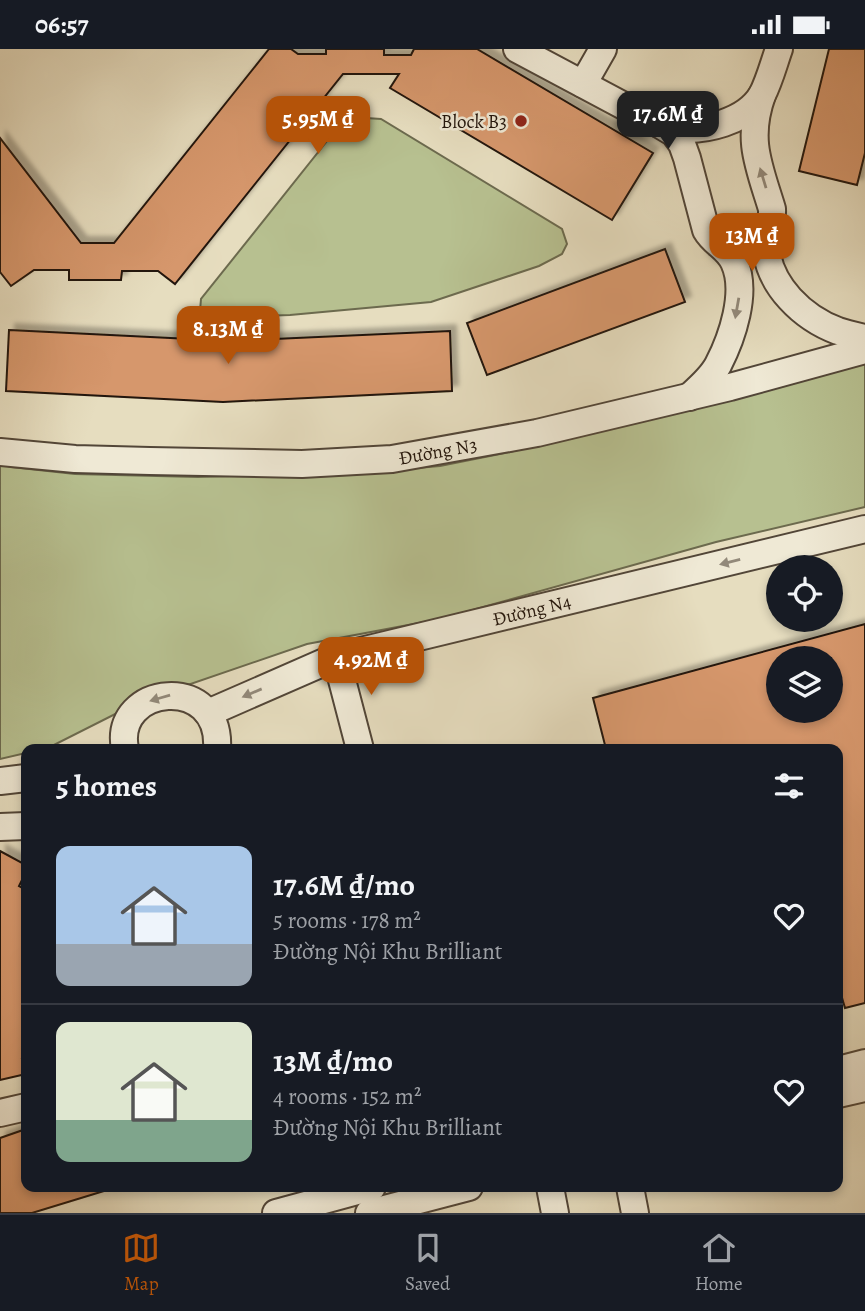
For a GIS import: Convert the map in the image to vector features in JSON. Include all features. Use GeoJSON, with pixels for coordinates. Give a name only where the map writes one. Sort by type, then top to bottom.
{"type":"FeatureCollection","features":[{"type":"Feature","properties":{"kind":"street"},"geometry":{"type":"LineString","coordinates":[[517,49],[691,139],[706,230],[711,239],[729,250],[747,250],[761,244],[769,234]]}},
{"type":"Feature","properties":{"kind":"street"},"geometry":{"type":"LineString","coordinates":[[583,84],[603,49]]}},
{"type":"Feature","properties":{"kind":"street"},"geometry":{"type":"LineString","coordinates":[[779,49],[762,96],[754,140],[773,218],[766,249],[779,285],[803,311],[838,331],[865,338]]}},
{"type":"Feature","properties":{"kind":"street"},"geometry":{"type":"LineString","coordinates":[[691,139],[741,115],[762,96]]}},
{"type":"Feature","properties":{"kind":"street"},"geometry":{"type":"LineString","coordinates":[[727,122],[742,127],[754,140]]}},
{"type":"Feature","properties":{"kind":"street"},"geometry":{"type":"LineString","coordinates":[[689,397],[706,382],[717,366],[735,320],[740,292],[738,275],[728,252],[720,245]]}},
{"type":"Feature","properties":{"kind":"street","name":"Đường N3"},"geometry":{"type":"LineString","coordinates":[[0,451],[75,459],[150,461],[302,464],[392,459],[537,433],[689,397],[865,350]]}},
{"type":"Feature","properties":{"kind":"street","name":"Đường N4"},"geometry":{"type":"LineString","coordinates":[[208,713],[336,657],[865,529]]}},
{"type":"Feature","properties":{"kind":"street"},"geometry":{"type":"LineString","coordinates":[[336,657],[359,744]]}},
{"type":"Feature","properties":{"kind":"street"},"geometry":{"type":"LineString","coordinates":[[124,744],[132,715],[155,698],[171,695],[186,697],[208,713],[217,732],[217,744]]}},
{"type":"Feature","properties":{"kind":"street"},"geometry":{"type":"LineString","coordinates":[[0,781],[21,779]]}},
{"type":"Feature","properties":{"kind":"street"},"geometry":{"type":"LineString","coordinates":[[0,827],[21,826]]}},
{"type":"Feature","properties":{"kind":"street"},"geometry":{"type":"LineString","coordinates":[[843,1069],[865,1063]]}},
{"type":"Feature","properties":{"kind":"street"},"geometry":{"type":"LineString","coordinates":[[843,1093],[865,1088]]}},
{"type":"Feature","properties":{"kind":"street"},"geometry":{"type":"LineString","coordinates":[[0,1113],[21,1108]]}},
{"type":"Feature","properties":{"kind":"street"},"geometry":{"type":"LineString","coordinates":[[276,1213],[354,1192]]}},
{"type":"Feature","properties":{"kind":"street"},"geometry":{"type":"LineString","coordinates":[[369,1213],[400,1201],[444,1192]]}},
{"type":"Feature","properties":{"kind":"street"},"geometry":{"type":"LineString","coordinates":[[551,1192],[555,1213]]}},
{"type":"Feature","properties":{"kind":"street"},"geometry":{"type":"LineString","coordinates":[[631,1192],[635,1213]]}},
{"type":"Feature","properties":{"kind":"green space"},"geometry":{"type":"Polygon","coordinates":[[[366,118],[381,119],[562,229],[567,244],[562,254],[539,266],[431,302],[290,315],[207,318],[200,311],[201,299],[335,131],[366,118]]]}},
{"type":"Feature","properties":{"kind":"green space"},"geometry":{"type":"Polygon","coordinates":[[[865,360],[865,507],[716,542],[440,619],[307,644],[141,701],[56,744],[21,744],[21,754],[0,759],[0,464],[75,474],[198,477],[370,472],[440,466],[510,452],[865,360]]]}},
{"type":"Feature","properties":{"kind":"building"},"geometry":{"type":"Polygon","coordinates":[[[269,49],[291,49],[298,54],[326,54],[326,49],[384,49],[384,55],[411,55],[414,49],[477,49],[653,153],[612,220],[390,88],[399,74],[343,74],[175,284],[158,271],[122,271],[121,280],[69,280],[69,270],[34,270],[11,286],[0,272],[0,138],[81,243],[114,243],[269,49]]]}},
{"type":"Feature","properties":{"kind":"building"},"geometry":{"type":"Polygon","coordinates":[[[829,49],[865,49],[865,153],[857,185],[799,171],[829,49]]]}},
{"type":"Feature","properties":{"kind":"building"},"geometry":{"type":"Polygon","coordinates":[[[665,249],[685,302],[487,375],[467,323],[665,249]]]}},
{"type":"Feature","properties":{"kind":"building"},"geometry":{"type":"Polygon","coordinates":[[[9,330],[231,341],[450,331],[452,391],[223,402],[6,391],[9,330]]]}},
{"type":"Feature","properties":{"kind":"building"},"geometry":{"type":"Polygon","coordinates":[[[865,624],[865,1003],[845,1008],[843,1001],[843,744],[605,744],[593,698],[766,651],[766,723],[843,723],[843,646],[784,646],[865,624]]]}},
{"type":"Feature","properties":{"kind":"building"},"geometry":{"type":"Polygon","coordinates":[[[0,851],[21,862],[21,1075],[0,1080],[0,851]]]}},
{"type":"Feature","properties":{"kind":"building"},"geometry":{"type":"Polygon","coordinates":[[[21,1131],[21,1192],[101,1192],[32,1213],[0,1213],[0,1138],[21,1131]]]}},
{"type":"Feature","properties":{"kind":"place","name":"Block B3"},"geometry":{"type":"Point","coordinates":[521,121]}}]}
